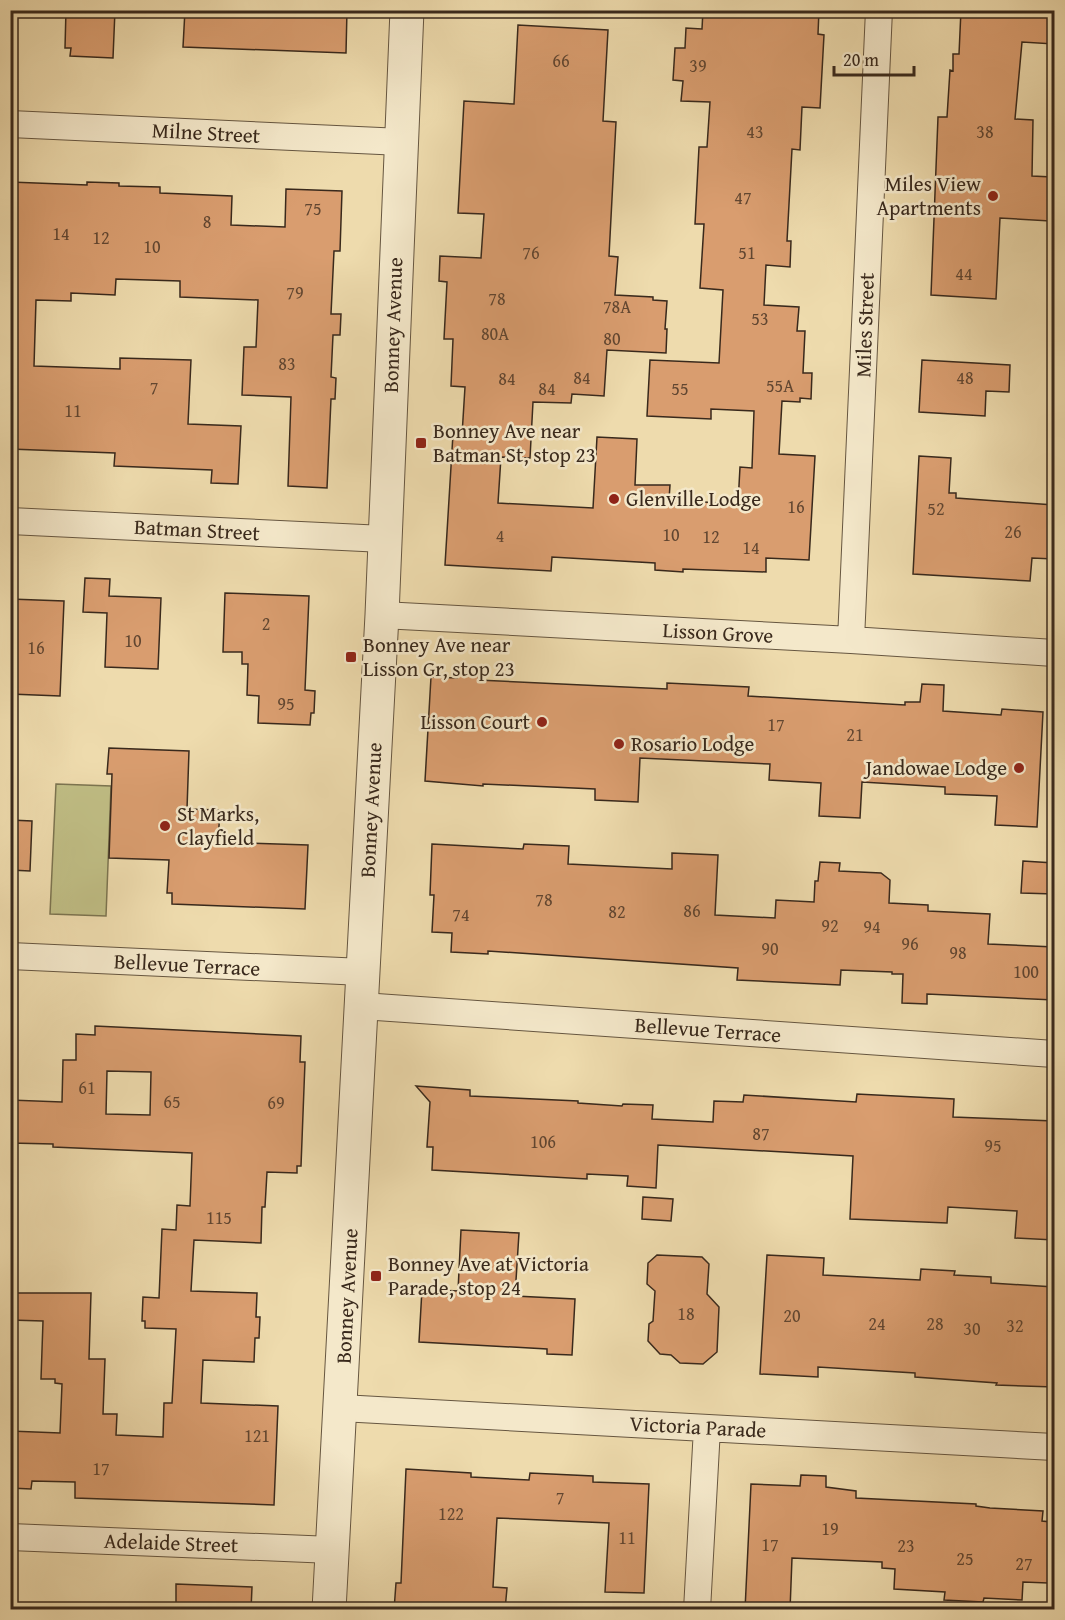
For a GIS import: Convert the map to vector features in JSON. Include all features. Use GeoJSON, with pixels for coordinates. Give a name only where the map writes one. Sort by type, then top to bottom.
{"type":"FeatureCollection","features":[{"type":"Feature","properties":{"kind":"street","name":"Bonney Avenue"},"geometry":{"type":"LineString","coordinates":[[329,1610],[382,615],[407,10]]}},
{"type":"Feature","properties":{"kind":"street","name":"Miles Street"},"geometry":{"type":"LineString","coordinates":[[851,640],[879,10]]}},
{"type":"Feature","properties":{"kind":"street","name":"Milne Street"},"geometry":{"type":"LineString","coordinates":[[10,124],[402,142]]}},
{"type":"Feature","properties":{"kind":"street","name":"Batman Street"},"geometry":{"type":"LineString","coordinates":[[10,521],[384,539]]}},
{"type":"Feature","properties":{"kind":"street","name":"Lisson Grove"},"geometry":{"type":"LineString","coordinates":[[382,615],[1054,653]]}},
{"type":"Feature","properties":{"kind":"street","name":"Bellevue Terrace"},"geometry":{"type":"LineString","coordinates":[[10,956],[363,972]]}},
{"type":"Feature","properties":{"kind":"street","name":"Bellevue Terrace"},"geometry":{"type":"LineString","coordinates":[[362,1006],[1054,1054]]}},
{"type":"Feature","properties":{"kind":"street","name":"Victoria Parade"},"geometry":{"type":"LineString","coordinates":[[341,1408],[1054,1447]]}},
{"type":"Feature","properties":{"kind":"street"},"geometry":{"type":"LineString","coordinates":[[697,1610],[707,1428]]}},
{"type":"Feature","properties":{"kind":"street","name":"Adelaide Street"},"geometry":{"type":"LineString","coordinates":[[10,1537],[332,1550]]}},
{"type":"Feature","properties":{"kind":"shaded area"},"geometry":{"type":"Polygon","coordinates":[[[56,784],[111,786],[106,916],[50,914],[56,784]]]}},
{"type":"Feature","properties":{"kind":"building"},"geometry":{"type":"Polygon","coordinates":[[[66,10],[115,10],[113,58],[70,56],[71,48],[65,48],[66,10]]]}},
{"type":"Feature","properties":{"kind":"building"},"geometry":{"type":"Polygon","coordinates":[[[185,10],[347,10],[346,53],[183,47],[185,10]]]}},
{"type":"Feature","properties":{"kind":"building"},"geometry":{"type":"Polygon","coordinates":[[[703,10],[819,10],[818,34],[824,35],[820,108],[802,107],[800,150],[792,149],[787,241],[791,241],[790,267],[766,265],[764,305],[799,307],[797,331],[805,331],[803,373],[812,373],[811,399],[800,398],[800,402],[782,401],[779,454],[815,456],[809,560],[766,558],[766,572],[683,569],[683,572],[655,570],[655,563],[552,557],[551,571],[445,565],[453,434],[462,435],[465,387],[451,386],[453,339],[444,339],[447,282],[439,281],[440,256],[481,258],[484,214],[458,213],[464,101],[514,104],[518,25],[608,30],[603,121],[616,122],[609,256],[618,257],[615,295],[653,297],[653,300],[667,301],[666,353],[607,350],[604,396],[572,394],[571,403],[533,402],[530,458],[501,457],[498,503],[593,508],[597,437],[637,439],[635,485],[670,485],[669,500],[738,504],[740,467],[752,468],[754,411],[711,409],[711,419],[647,416],[650,360],[719,363],[723,290],[700,288],[704,224],[695,224],[699,147],[707,147],[710,102],[681,101],[683,81],[673,80],[675,48],[685,48],[686,28],[702,29],[703,10]]]}},
{"type":"Feature","properties":{"kind":"building"},"geometry":{"type":"Polygon","coordinates":[[[961,10],[1054,10],[1054,44],[1022,42],[1015,119],[1033,120],[1032,176],[1052,177],[1050,221],[1000,218],[996,299],[931,295],[938,117],[947,117],[953,54],[959,54],[961,10]]]}},
{"type":"Feature","properties":{"kind":"building"},"geometry":{"type":"Polygon","coordinates":[[[10,182],[87,185],[87,182],[119,183],[119,186],[160,187],[160,193],[232,196],[231,225],[285,227],[286,189],[342,191],[340,251],[334,251],[331,314],[341,314],[340,335],[333,335],[331,377],[336,378],[335,399],[331,399],[327,488],[288,486],[291,397],[242,395],[244,347],[256,347],[258,300],[180,297],[180,281],[116,279],[115,295],[71,293],[71,301],[36,300],[34,366],[120,369],[120,358],[191,360],[188,424],[241,426],[238,484],[211,483],[212,470],[114,466],[115,453],[10,449],[12,298],[10,298],[10,182]]]}},
{"type":"Feature","properties":{"kind":"building"},"geometry":{"type":"Polygon","coordinates":[[[922,360],[1010,365],[1009,392],[986,391],[985,416],[919,412],[922,360]]]}},
{"type":"Feature","properties":{"kind":"building"},"geometry":{"type":"Polygon","coordinates":[[[919,456],[951,458],[949,493],[956,493],[956,498],[1054,505],[1054,559],[1032,558],[1030,581],[913,574],[919,456]]]}},
{"type":"Feature","properties":{"kind":"building"},"geometry":{"type":"Polygon","coordinates":[[[85,578],[110,579],[109,596],[161,598],[158,669],[105,667],[107,613],[83,612],[85,578]]]}},
{"type":"Feature","properties":{"kind":"building"},"geometry":{"type":"Polygon","coordinates":[[[225,593],[309,596],[305,690],[315,691],[314,713],[311,713],[310,725],[258,723],[259,696],[247,695],[248,664],[242,664],[242,652],[223,652],[225,593]]]}},
{"type":"Feature","properties":{"kind":"building"},"geometry":{"type":"Polygon","coordinates":[[[10,599],[64,601],[60,696],[10,694],[10,599]]]}},
{"type":"Feature","properties":{"kind":"building"},"geometry":{"type":"Polygon","coordinates":[[[458,675],[479,676],[478,680],[667,689],[667,683],[749,687],[748,696],[905,705],[905,702],[920,702],[922,684],[944,685],[943,711],[1001,715],[1002,709],[1043,712],[1037,827],[995,825],[997,796],[945,794],[945,787],[862,782],[860,818],[819,816],[821,783],[769,780],[770,764],[640,758],[638,802],[595,800],[595,789],[483,784],[483,786],[425,781],[431,677],[457,678],[458,675]]]}},
{"type":"Feature","properties":{"kind":"building","name":"St Marks, Clayfield"},"geometry":{"type":"Polygon","coordinates":[[[109,748],[189,751],[187,809],[220,810],[218,842],[308,845],[305,909],[172,904],[172,893],[167,893],[169,860],[109,858],[112,774],[107,774],[109,748]]]}},
{"type":"Feature","properties":{"kind":"building"},"geometry":{"type":"Polygon","coordinates":[[[10,820],[32,821],[30,871],[10,870],[10,820]]]}},
{"type":"Feature","properties":{"kind":"building"},"geometry":{"type":"Polygon","coordinates":[[[432,844],[523,849],[524,844],[569,846],[568,864],[672,869],[672,853],[718,855],[715,915],[775,918],[776,900],[814,902],[815,881],[818,881],[820,862],[840,863],[839,871],[881,873],[890,880],[889,903],[928,905],[928,911],[990,914],[988,944],[1054,947],[1054,1000],[927,994],[927,1004],[902,1003],[903,974],[892,974],[892,972],[841,970],[840,985],[737,980],[738,968],[488,951],[488,954],[451,952],[452,933],[432,932],[434,895],[430,895],[432,844]]]}},
{"type":"Feature","properties":{"kind":"building"},"geometry":{"type":"Polygon","coordinates":[[[1023,861],[1054,863],[1054,894],[1021,893],[1023,861]]]}},
{"type":"Feature","properties":{"kind":"building"},"geometry":{"type":"Polygon","coordinates":[[[95,1026],[301,1036],[300,1062],[305,1062],[301,1166],[297,1166],[297,1173],[267,1172],[265,1207],[262,1207],[261,1243],[194,1240],[191,1291],[257,1293],[256,1317],[260,1317],[259,1338],[255,1338],[254,1362],[203,1360],[201,1403],[278,1406],[274,1505],[75,1498],[75,1482],[32,1481],[31,1489],[10,1488],[10,1431],[60,1433],[62,1384],[55,1383],[55,1379],[41,1379],[43,1321],[10,1320],[10,1293],[91,1293],[89,1359],[105,1359],[103,1414],[117,1414],[116,1435],[163,1437],[164,1403],[172,1403],[176,1329],[145,1328],[145,1321],[142,1321],[143,1297],[159,1298],[162,1229],[176,1230],[177,1205],[190,1206],[192,1153],[10,1143],[10,1100],[62,1102],[63,1060],[76,1060],[76,1034],[95,1035],[95,1026]],[[107,1071],[106,1114],[150,1115],[151,1072],[107,1071]]]}},
{"type":"Feature","properties":{"kind":"building"},"geometry":{"type":"Polygon","coordinates":[[[416,1086],[470,1090],[470,1096],[578,1101],[578,1103],[622,1106],[623,1104],[653,1105],[652,1119],[713,1122],[714,1101],[743,1102],[744,1095],[856,1102],[857,1094],[954,1099],[953,1117],[1054,1121],[1054,1240],[1015,1238],[1017,1211],[948,1207],[947,1223],[850,1219],[853,1156],[658,1145],[656,1188],[627,1186],[628,1176],[587,1174],[587,1179],[432,1170],[433,1147],[427,1147],[430,1102],[416,1086]]]}},
{"type":"Feature","properties":{"kind":"building"},"geometry":{"type":"Polygon","coordinates":[[[643,1197],[673,1199],[671,1221],[642,1219],[643,1197]]]}},
{"type":"Feature","properties":{"kind":"building"},"geometry":{"type":"Polygon","coordinates":[[[461,1230],[519,1233],[515,1296],[575,1299],[572,1355],[547,1354],[547,1349],[419,1342],[422,1289],[458,1291],[461,1230]]]}},
{"type":"Feature","properties":{"kind":"building"},"geometry":{"type":"Polygon","coordinates":[[[657,1255],[702,1257],[709,1264],[707,1294],[719,1307],[717,1352],[703,1364],[680,1363],[671,1355],[660,1354],[648,1341],[649,1324],[653,1321],[655,1291],[647,1284],[648,1263],[657,1255]]]}},
{"type":"Feature","properties":{"kind":"building"},"geometry":{"type":"Polygon","coordinates":[[[767,1255],[824,1258],[823,1275],[920,1280],[921,1269],[955,1271],[954,1275],[991,1277],[991,1283],[1054,1287],[1054,1387],[996,1385],[997,1383],[915,1377],[915,1373],[818,1367],[818,1377],[760,1374],[767,1255]]]}},
{"type":"Feature","properties":{"kind":"building"},"geometry":{"type":"Polygon","coordinates":[[[406,1469],[471,1473],[471,1477],[529,1480],[530,1473],[593,1476],[593,1482],[649,1484],[644,1593],[605,1592],[609,1523],[497,1518],[493,1587],[507,1588],[505,1610],[394,1610],[396,1583],[401,1583],[406,1469]]]}},
{"type":"Feature","properties":{"kind":"building"},"geometry":{"type":"Polygon","coordinates":[[[801,1475],[826,1476],[826,1487],[856,1491],[856,1498],[976,1504],[976,1506],[990,1508],[1043,1511],[1042,1521],[1051,1522],[1048,1583],[1023,1582],[1022,1600],[984,1598],[983,1602],[944,1600],[945,1592],[894,1589],[895,1569],[882,1568],[882,1562],[792,1558],[790,1610],[745,1610],[751,1484],[800,1486],[801,1475]]]}},
{"type":"Feature","properties":{"kind":"building"},"geometry":{"type":"Polygon","coordinates":[[[176,1584],[252,1587],[251,1610],[176,1610],[176,1584]]]}},
{"type":"Feature","properties":{"kind":"place","name":"Miles View Apartments"},"geometry":{"type":"Point","coordinates":[993,196]}},
{"type":"Feature","properties":{"kind":"place","name":"Bonney Ave near Batman St, stop 23"},"geometry":{"type":"Point","coordinates":[421,443]}},
{"type":"Feature","properties":{"kind":"place","name":"Glenville Lodge"},"geometry":{"type":"Point","coordinates":[614,499]}},
{"type":"Feature","properties":{"kind":"place","name":"Bonney Ave near Lisson Gr, stop 23"},"geometry":{"type":"Point","coordinates":[351,657]}},
{"type":"Feature","properties":{"kind":"place","name":"Lisson Court"},"geometry":{"type":"Point","coordinates":[542,722]}},
{"type":"Feature","properties":{"kind":"place","name":"Rosario Lodge"},"geometry":{"type":"Point","coordinates":[619,744]}},
{"type":"Feature","properties":{"kind":"place","name":"Jandowae Lodge"},"geometry":{"type":"Point","coordinates":[1019,768]}},
{"type":"Feature","properties":{"kind":"place","name":"St Marks, Clayfield"},"geometry":{"type":"Point","coordinates":[165,826]}},
{"type":"Feature","properties":{"kind":"place","name":"Bonney Ave at Victoria Parade, stop 24"},"geometry":{"type":"Point","coordinates":[376,1276]}}]}
